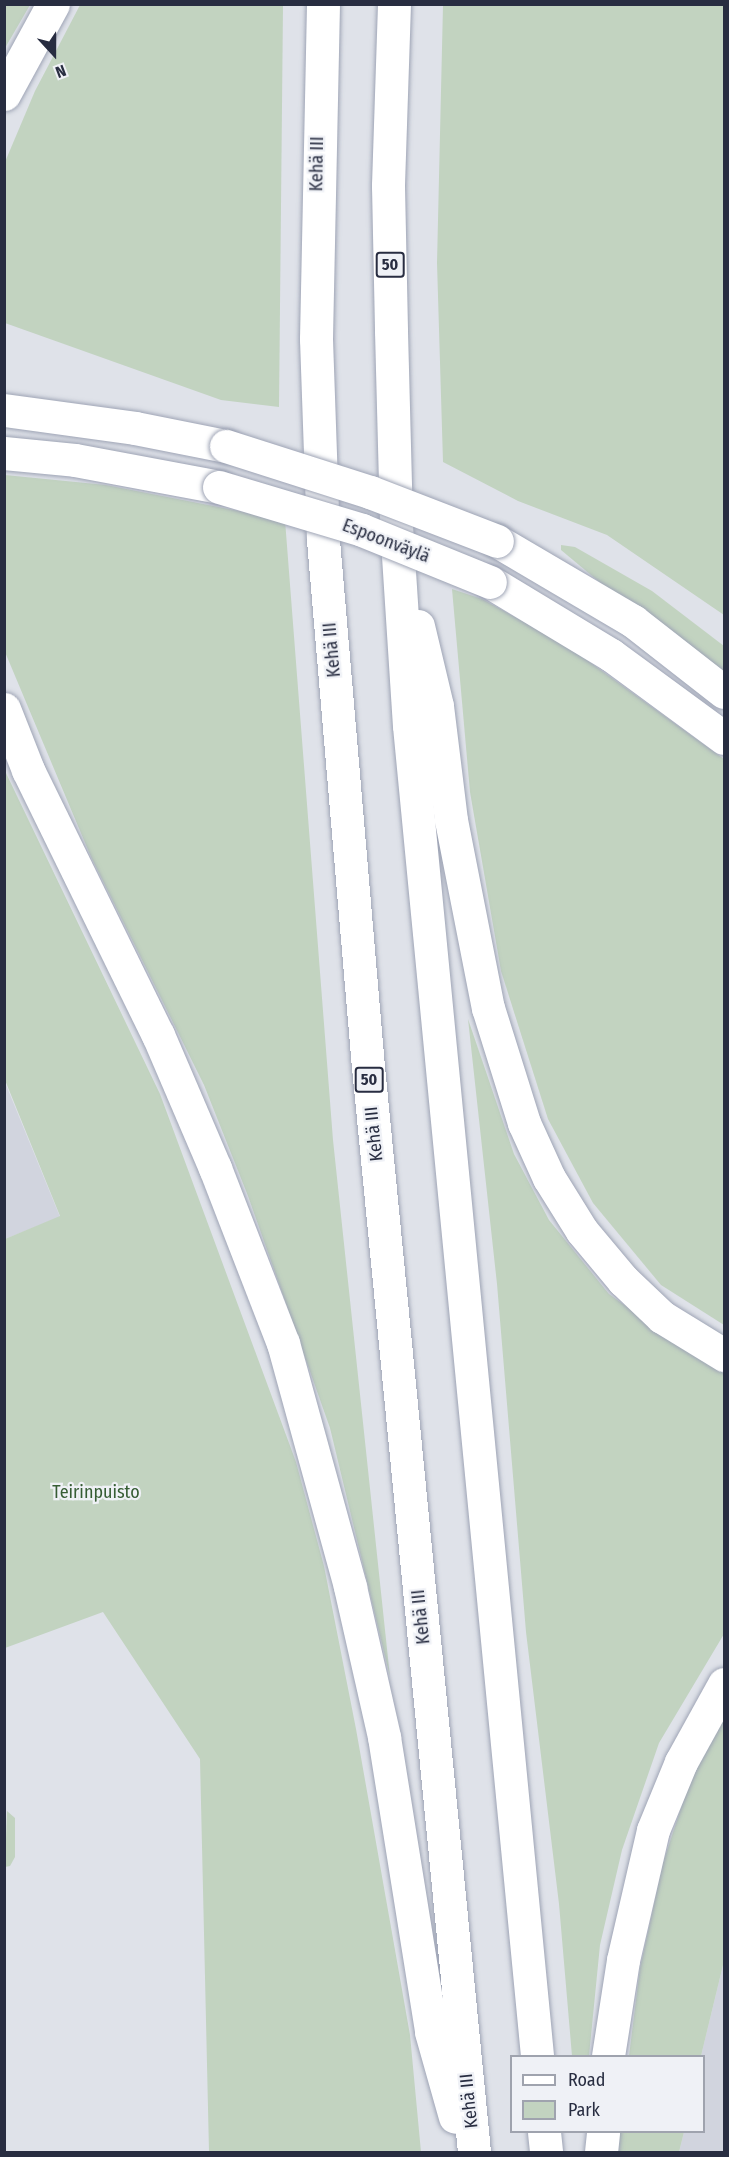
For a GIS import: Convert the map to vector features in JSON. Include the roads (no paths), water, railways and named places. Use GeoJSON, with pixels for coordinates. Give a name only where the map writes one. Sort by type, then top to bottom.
{"type":"FeatureCollection","features":[{"type":"Feature","properties":{"kind":"main road"},"geometry":{"type":"LineString","coordinates":[[4,93],[53,4]]}},
{"type":"Feature","properties":{"kind":"main road","name":"Kehä III"},"geometry":{"type":"LineString","coordinates":[[323,4],[316,339],[323,540],[369,1078],[474,2152]]}},
{"type":"Feature","properties":{"kind":"main road","name":"50"},"geometry":{"type":"LineString","coordinates":[[394,4],[388,186],[396,525],[409,726],[435,1018],[537,2055]]}},
{"type":"Feature","properties":{"kind":"main road"},"geometry":{"type":"LineString","coordinates":[[4,410],[135,428],[226,446],[370,492],[497,541],[633,621],[724,692]]}},
{"type":"Feature","properties":{"kind":"main road","name":"Espoonväylä"},"geometry":{"type":"LineString","coordinates":[[4,453],[75,460],[219,487],[362,530],[490,582],[611,655],[724,738]]}},
{"type":"Feature","properties":{"kind":"main road"},"geometry":{"type":"LineString","coordinates":[[396,525],[437,706],[452,820],[488,1008],[524,1123],[549,1178],[582,1231],[623,1280],[663,1317],[724,1355]]}},
{"type":"Feature","properties":{"kind":"main road"},"geometry":{"type":"LineString","coordinates":[[4,709],[28,770],[158,1035],[215,1168],[283,1343],[350,1587],[374,1691],[410,1890],[431,2032],[466,2152]]}},
{"type":"Feature","properties":{"kind":"main road"},"geometry":{"type":"LineString","coordinates":[[608,2055],[623,1960],[653,1830],[681,1762],[724,1684]]}},
{"type":"Feature","properties":{"kind":"main road"},"geometry":{"type":"LineString","coordinates":[[544,2133],[546,2152]]}},
{"type":"Feature","properties":{"kind":"main road"},"geometry":{"type":"LineString","coordinates":[[601,2152],[603,2133]]}},
{"type":"Feature","properties":{"kind":"park label","name":"Teirinpuisto"},"geometry":{"type":"Point","coordinates":[96,1492]}}]}
